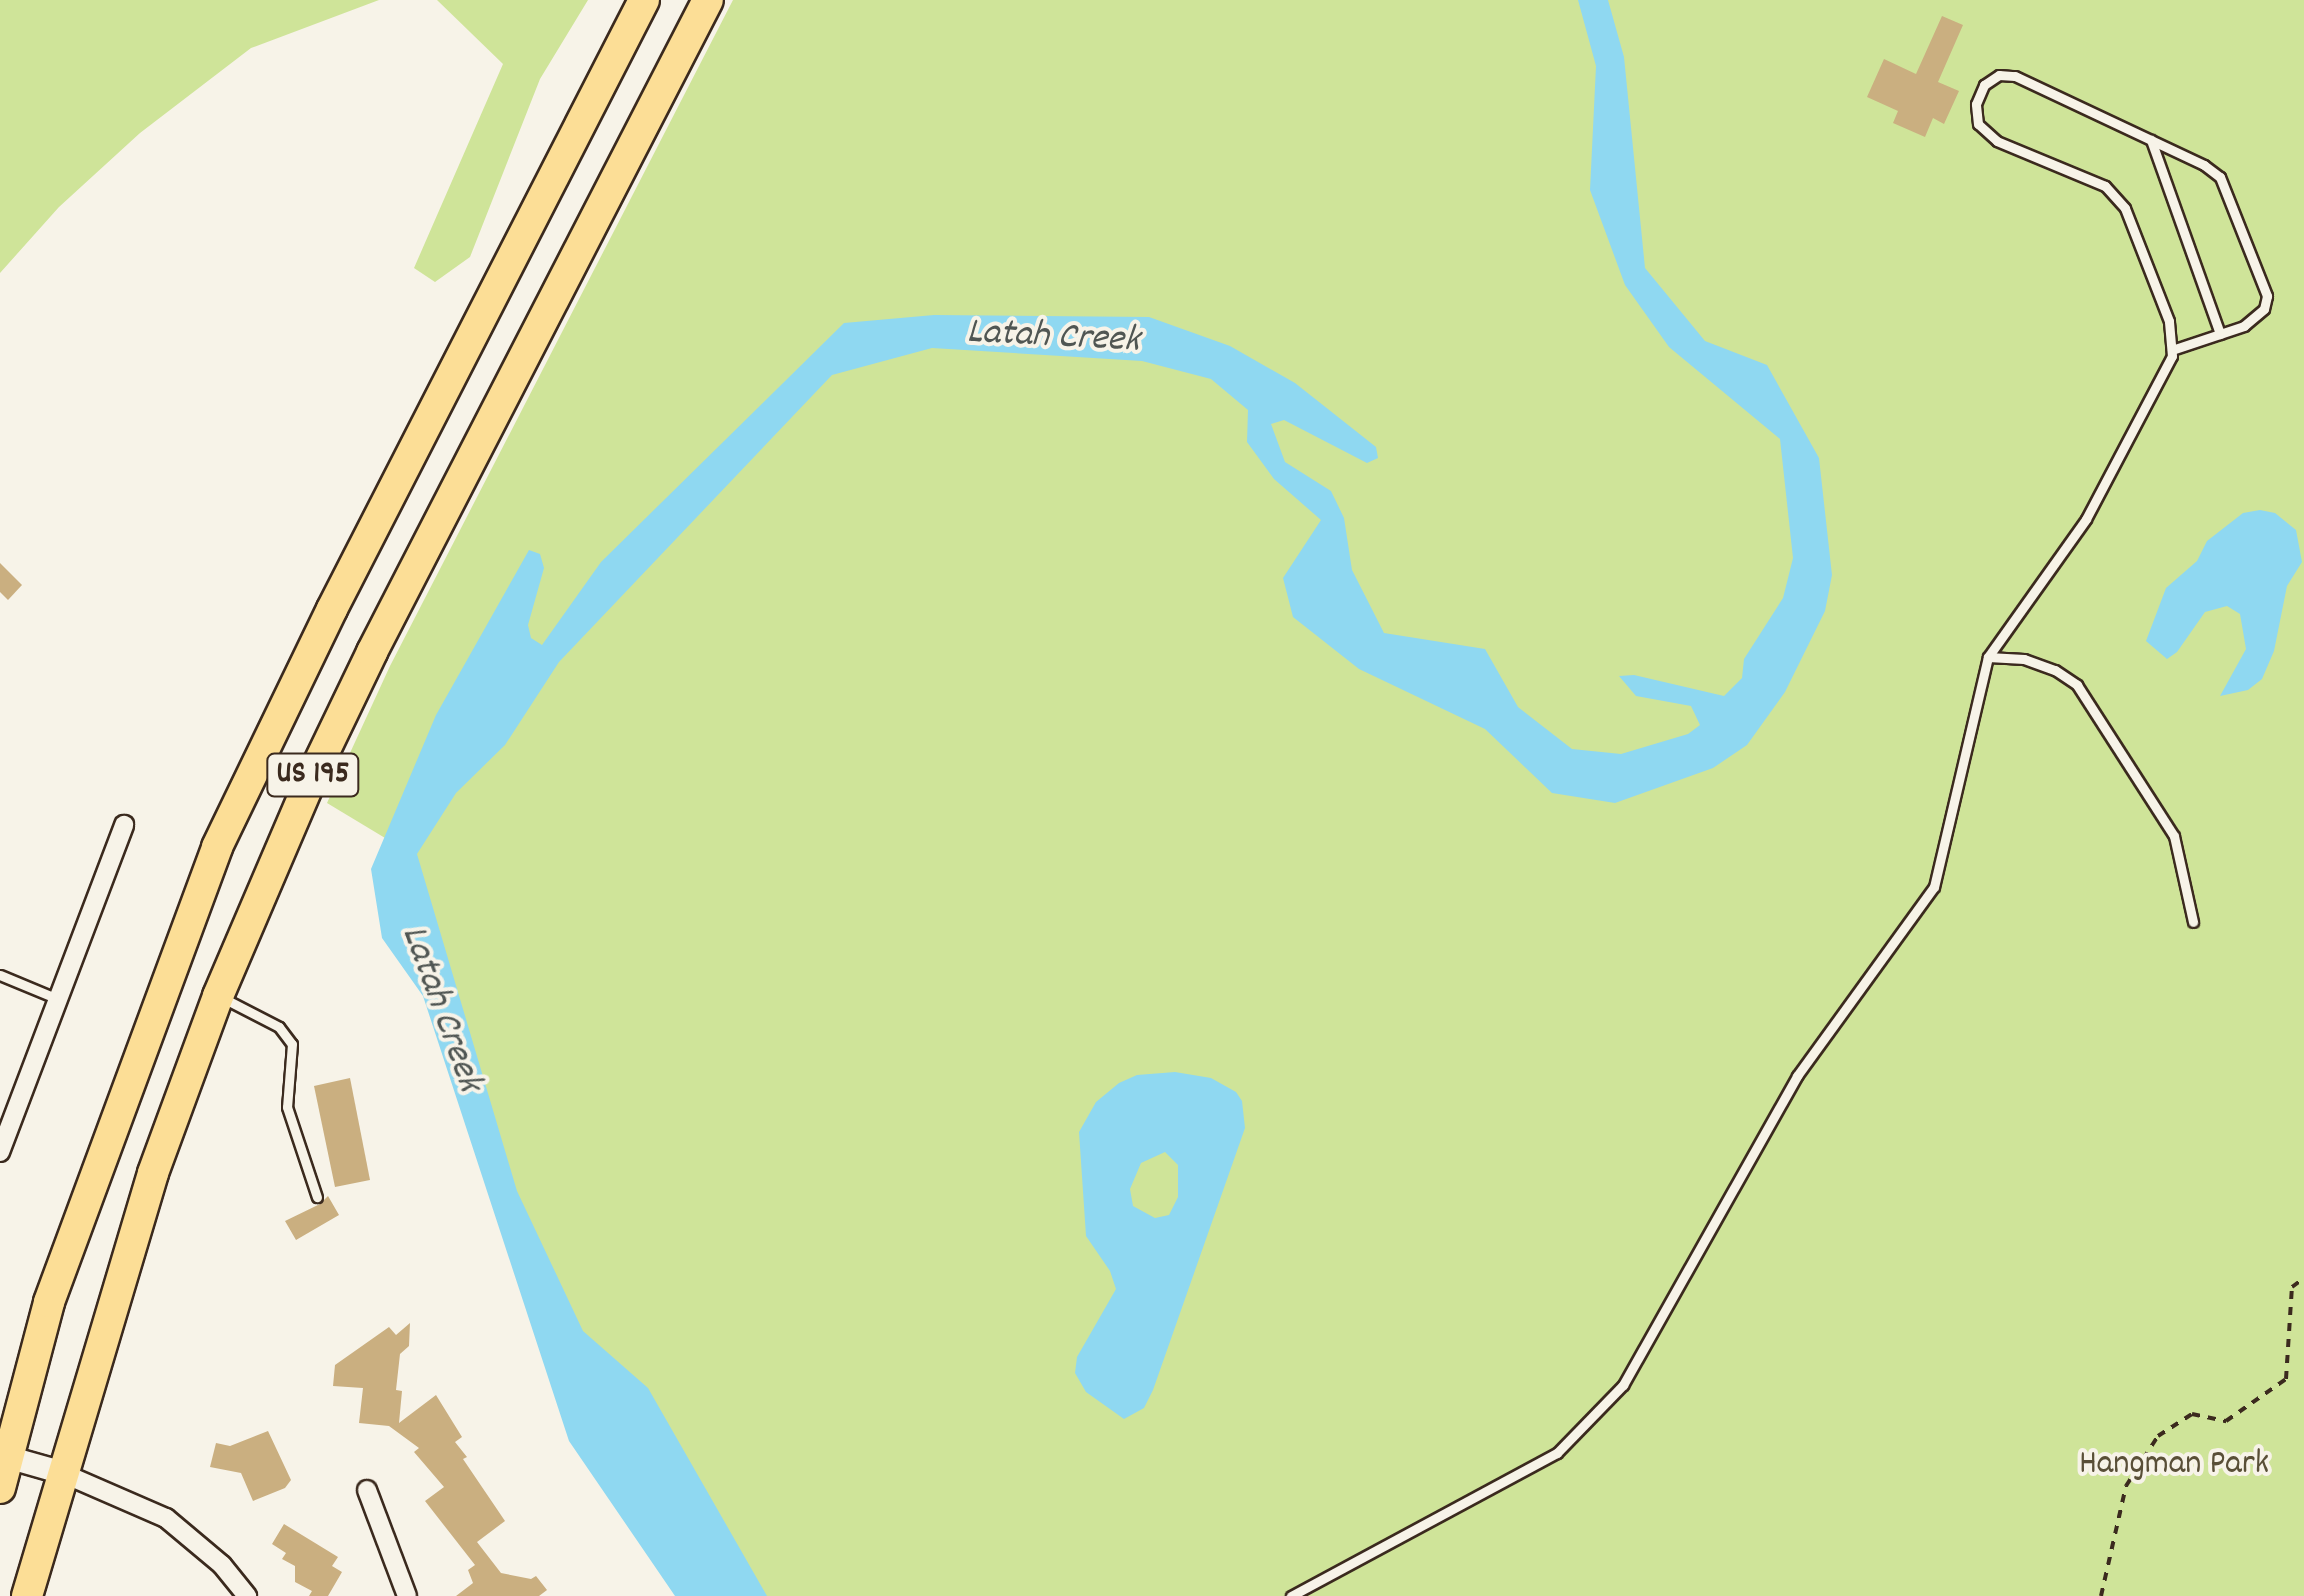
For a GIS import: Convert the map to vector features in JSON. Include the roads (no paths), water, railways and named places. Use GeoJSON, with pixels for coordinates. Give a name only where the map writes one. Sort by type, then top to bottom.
{"type":"FeatureCollection","features":[{"type":"Feature","properties":{"kind":"highway","name":"US 195"},"geometry":{"type":"LineString","coordinates":[[0,1488],[4,1456],[49,1302],[216,847],[332,609],[644,0]]}},
{"type":"Feature","properties":{"kind":"highway","name":"US 195"},"geometry":{"type":"LineString","coordinates":[[27,1596],[60,1472],[154,1172],[218,996],[372,652],[708,0]]}},
{"type":"Feature","properties":{"kind":"street"},"geometry":{"type":"LineString","coordinates":[[0,1152],[4,1131],[124,825]]}},
{"type":"Feature","properties":{"kind":"street"},"geometry":{"type":"LineString","coordinates":[[4,1456],[60,1472],[166,1518],[222,1565],[246,1596]]}},
{"type":"Feature","properties":{"kind":"street"},"geometry":{"type":"LineString","coordinates":[[367,1490],[406,1596]]}},
{"type":"Feature","properties":{"kind":"lane"},"geometry":{"type":"LineString","coordinates":[[1292,1596],[1557,1453],[1623,1385],[1797,1076],[1934,887],[1988,657],[2086,519],[2172,350],[2168,321],[2125,208],[2106,186],[1997,141],[1978,124],[1976,104],[1984,86],[1999,75],[2014,76],[2151,140],[2220,178],[2267,296],[2256,317],[2172,350]]}},
{"type":"Feature","properties":{"kind":"lane"},"geometry":{"type":"LineString","coordinates":[[2151,140],[2220,334]]}},
{"type":"Feature","properties":{"kind":"lane"},"geometry":{"type":"LineString","coordinates":[[1988,657],[2024,660],[2055,670],[2077,686],[2174,836],[2193,922]]}},
{"type":"Feature","properties":{"kind":"lane"},"geometry":{"type":"LineString","coordinates":[[0,975],[58,998]]}},
{"type":"Feature","properties":{"kind":"lane"},"geometry":{"type":"LineString","coordinates":[[218,996],[279,1026],[292,1044],[287,1107],[317,1197]]}},
{"type":"Feature","properties":{"kind":"water","name":"Latah Creek"},"geometry":{"type":"Polygon","coordinates":[[[1578,0],[1608,0],[1624,57],[1645,268],[1705,341],[1767,365],[1819,458],[1832,575],[1825,611],[1785,692],[1747,745],[1713,768],[1615,803],[1552,793],[1485,729],[1359,669],[1293,617],[1283,578],[1321,520],[1274,479],[1247,442],[1248,410],[1211,379],[1142,361],[932,348],[832,375],[559,662],[505,745],[456,793],[417,854],[517,1191],[583,1331],[648,1388],[767,1596],[675,1596],[569,1441],[423,996],[382,938],[371,869],[436,715],[529,550],[540,554],[544,568],[528,625],[531,638],[542,645],[601,562],[844,323],[934,315],[1149,317],[1230,346],[1295,383],[1376,447],[1378,458],[1367,463],[1284,420],[1271,424],[1285,462],[1331,491],[1344,518],[1352,570],[1384,633],[1485,649],[1518,707],[1572,749],[1621,754],[1688,734],[1700,725],[1691,706],[1636,696],[1619,676],[1634,675],[1724,696],[1742,678],[1744,659],[1783,598],[1793,558],[1780,439],[1669,347],[1625,285],[1590,190],[1596,66],[1578,0]]]}},
{"type":"Feature","properties":{"kind":"water"},"geometry":{"type":"Polygon","coordinates":[[[2243,513],[2275,513],[2296,530],[2302,562],[2287,586],[2274,651],[2262,679],[2248,690],[2220,696],[2246,649],[2240,614],[2227,606],[2205,612],[2177,652],[2167,659],[2146,641],[2166,588],[2197,561],[2207,541],[2243,513]]]}},
{"type":"Feature","properties":{"kind":"water"},"geometry":{"type":"Polygon","coordinates":[[[1175,1072],[1211,1078],[1236,1092],[1242,1101],[1245,1128],[1153,1390],[1144,1408],[1124,1419],[1086,1392],[1075,1373],[1077,1357],[1116,1289],[1110,1271],[1086,1236],[1079,1132],[1096,1102],[1119,1083],[1137,1075],[1175,1072]],[[1165,1152],[1141,1163],[1130,1189],[1133,1206],[1155,1218],[1169,1215],[1178,1197],[1178,1165],[1165,1152]]]}},
{"type":"Feature","properties":{"kind":"park label","name":"Hangman Park"},"geometry":{"type":"Point","coordinates":[2174,1465]}}]}
